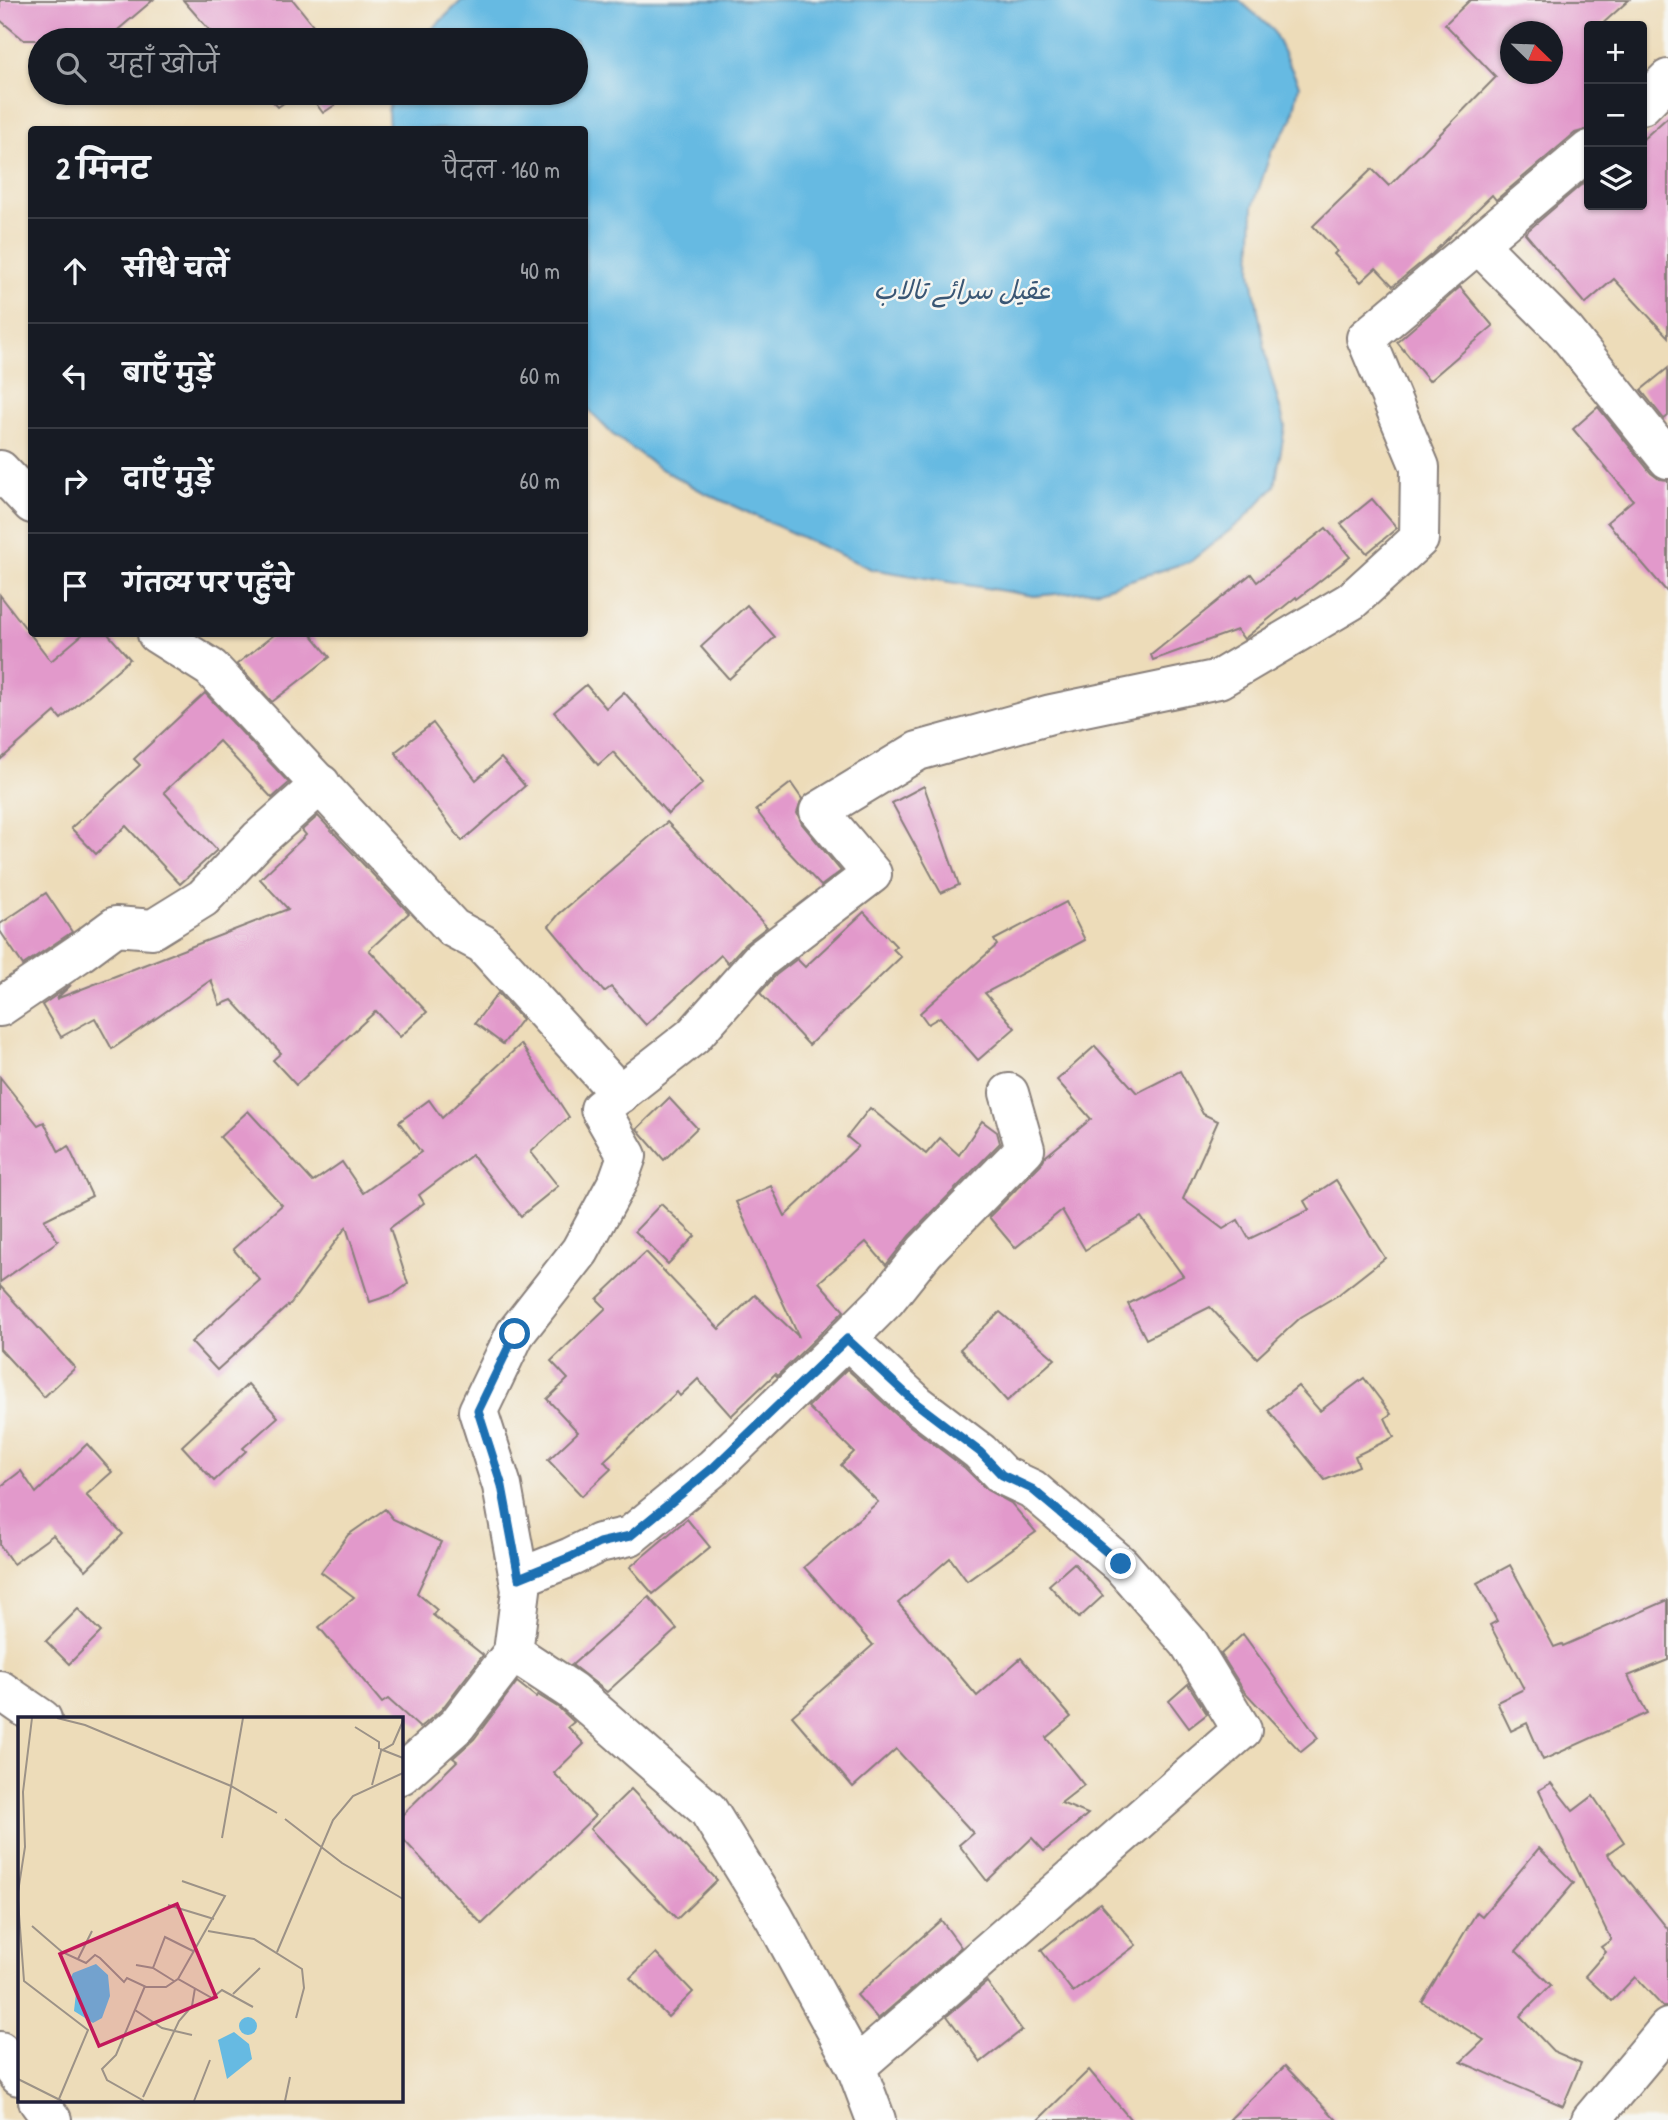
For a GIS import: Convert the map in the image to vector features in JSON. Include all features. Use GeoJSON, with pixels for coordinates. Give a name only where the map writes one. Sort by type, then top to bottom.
{"type":"FeatureCollection","features":[{"type":"Feature","properties":{"kind":"street"},"geometry":{"type":"LineString","coordinates":[[1647,100],[1668,79]]}},
{"type":"Feature","properties":{"kind":"street"},"geometry":{"type":"LineString","coordinates":[[402,1774],[457,1725],[513,1652],[521,1590],[502,1486],[478,1411],[515,1334],[580,1251],[618,1181],[627,1156],[600,1109],[693,1036],[761,959],[872,874],[819,811],[918,751],[1051,714],[1219,679],[1351,601],[1419,539],[1420,467],[1366,338],[1584,154]]}},
{"type":"Feature","properties":{"kind":"street"},"geometry":{"type":"LineString","coordinates":[[1478,244],[1565,331],[1668,459]]}},
{"type":"Feature","properties":{"kind":"street"},"geometry":{"type":"LineString","coordinates":[[0,470],[28,499]]}},
{"type":"Feature","properties":{"kind":"street"},"geometry":{"type":"LineString","coordinates":[[160,637],[211,668],[453,928],[483,944],[620,1094]]}},
{"type":"Feature","properties":{"kind":"street"},"geometry":{"type":"LineString","coordinates":[[0,1007],[116,926],[153,929],[203,898],[260,839],[321,784]]}},
{"type":"Feature","properties":{"kind":"street"},"geometry":{"type":"LineString","coordinates":[[519,1578],[599,1543],[630,1536],[714,1467],[847,1339],[886,1300],[925,1251],[1025,1149],[1009,1093]]}},
{"type":"Feature","properties":{"kind":"street"},"geometry":{"type":"LineString","coordinates":[[847,1339],[917,1404],[980,1452],[1002,1475],[1032,1489],[1121,1564],[1189,1643],[1242,1730],[856,2067]]}},
{"type":"Feature","properties":{"kind":"street"},"geometry":{"type":"LineString","coordinates":[[513,1652],[572,1691],[708,1810],[774,1917],[856,2067],[876,2120]]}},
{"type":"Feature","properties":{"kind":"street"},"geometry":{"type":"LineString","coordinates":[[0,1690],[39,1717]]}},
{"type":"Feature","properties":{"kind":"street"},"geometry":{"type":"LineString","coordinates":[[1591,2120],[1668,2028]]}},
{"type":"Feature","properties":{"kind":"street"},"geometry":{"type":"LineString","coordinates":[[18,2035],[0,2050],[18,2076]]}},
{"type":"Feature","properties":{"kind":"street"},"geometry":{"type":"LineString","coordinates":[[39,2102],[52,2120]]}},
{"type":"Feature","properties":{"kind":"water","name":"عقیل سرائے تالاب"},"geometry":{"type":"Polygon","coordinates":[[[462,0],[1239,0],[1273,30],[1299,85],[1292,120],[1271,152],[1253,207],[1251,272],[1268,365],[1285,426],[1275,486],[1244,519],[1191,561],[1099,590],[1034,596],[871,569],[703,492],[659,468],[612,434],[588,409],[588,126],[389,126],[389,105],[588,105],[588,28],[433,28],[462,0]]]}},
{"type":"Feature","properties":{"kind":"building"},"geometry":{"type":"Polygon","coordinates":[[[0,0],[153,0],[120,28],[28,28],[28,40],[24,40],[0,20],[0,0]]]}},
{"type":"Feature","properties":{"kind":"building"},"geometry":{"type":"Polygon","coordinates":[[[183,0],[293,0],[315,28],[208,28],[183,0]]]}},
{"type":"Feature","properties":{"kind":"building"},"geometry":{"type":"Polygon","coordinates":[[[1470,0],[1629,0],[1606,21],[1584,21],[1584,130],[1575,133],[1496,200],[1492,195],[1432,254],[1393,286],[1376,268],[1361,282],[1334,254],[1337,251],[1313,226],[1372,169],[1389,186],[1496,77],[1445,24],[1470,0]]]}},
{"type":"Feature","properties":{"kind":"building"},"geometry":{"type":"Polygon","coordinates":[[[317,105],[335,105],[323,113],[317,105]]]}},
{"type":"Feature","properties":{"kind":"building"},"geometry":{"type":"Polygon","coordinates":[[[1668,117],[1668,337],[1614,279],[1585,304],[1525,233],[1584,182],[1584,210],[1647,210],[1647,136],[1668,117]]]}},
{"type":"Feature","properties":{"kind":"building"},"geometry":{"type":"Polygon","coordinates":[[[1460,287],[1493,326],[1429,381],[1397,342],[1460,287]]]}},
{"type":"Feature","properties":{"kind":"building"},"geometry":{"type":"Polygon","coordinates":[[[1668,368],[1668,416],[1664,419],[1641,390],[1668,368]]]}},
{"type":"Feature","properties":{"kind":"building"},"geometry":{"type":"Polygon","coordinates":[[[1598,407],[1651,473],[1659,479],[1668,480],[1668,593],[1607,522],[1633,500],[1573,429],[1598,407]]]}},
{"type":"Feature","properties":{"kind":"building"},"geometry":{"type":"Polygon","coordinates":[[[1372,499],[1397,528],[1367,553],[1341,524],[1372,499]]]}},
{"type":"Feature","properties":{"kind":"building"},"geometry":{"type":"Polygon","coordinates":[[[1326,528],[1350,557],[1297,599],[1296,597],[1244,639],[1237,630],[1153,660],[1151,655],[1251,574],[1257,582],[1326,528]]]}},
{"type":"Feature","properties":{"kind":"building"},"geometry":{"type":"Polygon","coordinates":[[[0,595],[28,631],[28,637],[32,637],[51,661],[79,637],[111,637],[130,659],[61,719],[55,712],[0,760],[0,595]]]}},
{"type":"Feature","properties":{"kind":"building"},"geometry":{"type":"Polygon","coordinates":[[[747,605],[775,637],[729,679],[701,647],[747,605]]]}},
{"type":"Feature","properties":{"kind":"building"},"geometry":{"type":"Polygon","coordinates":[[[271,637],[313,637],[330,657],[272,702],[237,664],[271,637]]]}},
{"type":"Feature","properties":{"kind":"building"},"geometry":{"type":"Polygon","coordinates":[[[586,685],[606,708],[624,692],[703,783],[668,814],[613,752],[598,765],[554,712],[586,685]]]}},
{"type":"Feature","properties":{"kind":"building"},"geometry":{"type":"Polygon","coordinates":[[[205,693],[289,783],[272,798],[219,741],[164,792],[217,850],[180,884],[126,826],[96,854],[71,828],[140,765],[134,759],[205,693]]]}},
{"type":"Feature","properties":{"kind":"building"},"geometry":{"type":"Polygon","coordinates":[[[433,723],[476,780],[501,758],[525,786],[462,841],[395,752],[433,723]]]}},
{"type":"Feature","properties":{"kind":"building"},"geometry":{"type":"Polygon","coordinates":[[[791,783],[802,799],[797,813],[802,824],[841,871],[821,886],[784,847],[756,810],[791,783]]]}},
{"type":"Feature","properties":{"kind":"building"},"geometry":{"type":"Polygon","coordinates":[[[924,786],[959,885],[941,893],[892,803],[924,786]]]}},
{"type":"Feature","properties":{"kind":"building"},"geometry":{"type":"Polygon","coordinates":[[[318,816],[409,913],[369,950],[427,1012],[400,1037],[376,1011],[296,1085],[273,1060],[281,1053],[232,1000],[220,1005],[211,980],[112,1049],[95,1018],[61,1037],[42,1005],[71,985],[56,999],[288,909],[260,879],[306,835],[302,830],[318,816]]]}},
{"type":"Feature","properties":{"kind":"building"},"geometry":{"type":"Polygon","coordinates":[[[667,822],[767,927],[745,944],[728,963],[721,955],[646,1025],[611,987],[604,992],[549,926],[559,914],[667,822]]]}},
{"type":"Feature","properties":{"kind":"building"},"geometry":{"type":"Polygon","coordinates":[[[46,893],[72,932],[23,965],[0,931],[0,924],[46,893]]]}},
{"type":"Feature","properties":{"kind":"building"},"geometry":{"type":"Polygon","coordinates":[[[1066,902],[1085,940],[985,993],[1015,1028],[978,1060],[940,1017],[928,1024],[920,1013],[997,945],[994,940],[1066,902]]]}},
{"type":"Feature","properties":{"kind":"building"},"geometry":{"type":"Polygon","coordinates":[[[864,912],[896,946],[893,949],[901,957],[809,1045],[760,993],[776,975],[797,959],[805,967],[864,912]]]}},
{"type":"Feature","properties":{"kind":"building"},"geometry":{"type":"Polygon","coordinates":[[[498,993],[522,1019],[503,1044],[475,1023],[498,993]]]}},
{"type":"Feature","properties":{"kind":"building"},"geometry":{"type":"Polygon","coordinates":[[[521,1044],[569,1117],[531,1152],[558,1186],[521,1216],[472,1155],[419,1195],[424,1203],[390,1228],[408,1284],[394,1294],[370,1302],[346,1227],[291,1303],[217,1370],[191,1342],[260,1280],[233,1249],[282,1205],[220,1137],[248,1111],[313,1182],[342,1162],[363,1193],[421,1152],[399,1122],[429,1100],[442,1118],[521,1044]]]}},
{"type":"Feature","properties":{"kind":"building"},"geometry":{"type":"Polygon","coordinates":[[[1095,1046],[1137,1093],[1180,1071],[1203,1114],[1218,1121],[1183,1199],[1223,1229],[1238,1220],[1249,1239],[1309,1210],[1304,1201],[1336,1180],[1385,1258],[1338,1295],[1301,1317],[1257,1358],[1210,1307],[1146,1339],[1128,1304],[1183,1276],[1141,1217],[1085,1250],[1062,1210],[1015,1248],[989,1217],[1045,1157],[1091,1119],[1057,1080],[1095,1046]]]}},
{"type":"Feature","properties":{"kind":"building"},"geometry":{"type":"Polygon","coordinates":[[[0,1077],[38,1125],[44,1122],[59,1152],[68,1146],[92,1196],[44,1220],[58,1241],[0,1282],[0,1077]]]}},
{"type":"Feature","properties":{"kind":"building"},"geometry":{"type":"Polygon","coordinates":[[[669,1098],[697,1128],[664,1160],[637,1129],[669,1098]]]}},
{"type":"Feature","properties":{"kind":"building"},"geometry":{"type":"Polygon","coordinates":[[[870,1108],[926,1154],[940,1138],[959,1155],[982,1121],[997,1132],[1000,1143],[909,1236],[886,1265],[866,1242],[819,1282],[844,1311],[731,1416],[698,1379],[680,1396],[677,1392],[604,1461],[611,1469],[582,1496],[548,1460],[578,1432],[547,1399],[568,1379],[551,1361],[606,1308],[597,1299],[646,1252],[719,1329],[755,1295],[799,1337],[736,1202],[771,1186],[785,1216],[858,1146],[847,1137],[870,1108]]]}},
{"type":"Feature","properties":{"kind":"building"},"geometry":{"type":"Polygon","coordinates":[[[661,1204],[695,1236],[668,1264],[635,1231],[661,1204]]]}},
{"type":"Feature","properties":{"kind":"building"},"geometry":{"type":"Polygon","coordinates":[[[0,1286],[75,1368],[44,1397],[0,1349],[0,1286]]]}},
{"type":"Feature","properties":{"kind":"building"},"geometry":{"type":"Polygon","coordinates":[[[1000,1312],[1055,1359],[1007,1401],[960,1349],[1000,1312]]]}},
{"type":"Feature","properties":{"kind":"building"},"geometry":{"type":"Polygon","coordinates":[[[847,1369],[902,1420],[965,1468],[987,1490],[1011,1503],[1036,1532],[967,1581],[950,1558],[898,1603],[977,1696],[1021,1658],[1071,1717],[1046,1738],[1084,1785],[1061,1803],[1088,1814],[1044,1851],[1032,1838],[987,1881],[959,1845],[973,1833],[896,1749],[853,1787],[792,1716],[873,1645],[804,1567],[878,1502],[841,1465],[854,1452],[808,1407],[847,1369]]]}},
{"type":"Feature","properties":{"kind":"building"},"geometry":{"type":"Polygon","coordinates":[[[1364,1378],[1391,1414],[1385,1418],[1394,1437],[1355,1456],[1359,1466],[1325,1480],[1268,1410],[1298,1386],[1320,1411],[1364,1378]]]}},
{"type":"Feature","properties":{"kind":"building"},"geometry":{"type":"Polygon","coordinates":[[[248,1384],[278,1417],[243,1448],[246,1451],[214,1481],[182,1446],[248,1384]]]}},
{"type":"Feature","properties":{"kind":"building"},"geometry":{"type":"Polygon","coordinates":[[[87,1444],[112,1472],[86,1495],[123,1534],[86,1570],[53,1535],[13,1564],[0,1545],[0,1487],[21,1471],[36,1493],[87,1444]]]}},
{"type":"Feature","properties":{"kind":"building"},"geometry":{"type":"Polygon","coordinates":[[[385,1509],[393,1519],[441,1542],[417,1593],[437,1610],[433,1615],[483,1655],[441,1710],[420,1728],[388,1699],[382,1703],[319,1627],[354,1597],[321,1572],[348,1535],[385,1509]]]}},
{"type":"Feature","properties":{"kind":"building"},"geometry":{"type":"Polygon","coordinates":[[[687,1519],[710,1547],[653,1594],[630,1567],[687,1519]]]}},
{"type":"Feature","properties":{"kind":"building"},"geometry":{"type":"Polygon","coordinates":[[[1074,1563],[1103,1596],[1079,1618],[1049,1585],[1074,1563]]]}},
{"type":"Feature","properties":{"kind":"building"},"geometry":{"type":"Polygon","coordinates":[[[1510,1565],[1554,1647],[1563,1646],[1668,1600],[1668,1660],[1628,1676],[1647,1713],[1543,1760],[1527,1723],[1511,1731],[1497,1702],[1524,1689],[1490,1625],[1497,1621],[1477,1583],[1510,1565]]]}},
{"type":"Feature","properties":{"kind":"building"},"geometry":{"type":"Polygon","coordinates":[[[649,1597],[677,1629],[607,1692],[572,1665],[649,1597]]]}},
{"type":"Feature","properties":{"kind":"building"},"geometry":{"type":"Polygon","coordinates":[[[78,1609],[101,1632],[69,1664],[46,1641],[78,1609]]]}},
{"type":"Feature","properties":{"kind":"building"},"geometry":{"type":"Polygon","coordinates":[[[1243,1634],[1318,1738],[1301,1752],[1244,1691],[1221,1654],[1243,1634]]]}},
{"type":"Feature","properties":{"kind":"building"},"geometry":{"type":"Polygon","coordinates":[[[517,1682],[536,1697],[538,1695],[559,1708],[574,1722],[568,1727],[584,1744],[554,1773],[595,1816],[482,1924],[402,1838],[402,1815],[457,1761],[453,1758],[474,1739],[517,1682]]]}},
{"type":"Feature","properties":{"kind":"building"},"geometry":{"type":"Polygon","coordinates":[[[1188,1684],[1207,1714],[1189,1728],[1169,1701],[1188,1684]]]}},
{"type":"Feature","properties":{"kind":"building"},"geometry":{"type":"Polygon","coordinates":[[[1551,1783],[1573,1811],[1593,1796],[1624,1842],[1607,1854],[1668,1929],[1668,2007],[1663,2007],[1635,1977],[1612,2001],[1585,1976],[1606,1952],[1601,1947],[1611,1940],[1539,1790],[1551,1783]]]}},
{"type":"Feature","properties":{"kind":"building"},"geometry":{"type":"Polygon","coordinates":[[[631,1789],[717,1880],[677,1919],[590,1829],[631,1789]]]}},
{"type":"Feature","properties":{"kind":"building"},"geometry":{"type":"Polygon","coordinates":[[[1539,1848],[1574,1883],[1516,1951],[1551,1985],[1520,2016],[1553,2051],[1581,2063],[1563,2106],[1461,2062],[1484,2040],[1422,2002],[1477,1912],[1482,1916],[1539,1848]]]}},
{"type":"Feature","properties":{"kind":"building"},"geometry":{"type":"Polygon","coordinates":[[[1100,1903],[1136,1945],[1073,1992],[1041,1950],[1100,1903]]]}},
{"type":"Feature","properties":{"kind":"building"},"geometry":{"type":"Polygon","coordinates":[[[941,1920],[961,1947],[878,2019],[857,1995],[941,1920]]]}},
{"type":"Feature","properties":{"kind":"building"},"geometry":{"type":"Polygon","coordinates":[[[656,1953],[693,1992],[668,2017],[630,1978],[656,1953]]]}},
{"type":"Feature","properties":{"kind":"building"},"geometry":{"type":"Polygon","coordinates":[[[987,1982],[1022,2030],[981,2062],[947,2016],[987,1982]]]}},
{"type":"Feature","properties":{"kind":"building"},"geometry":{"type":"Polygon","coordinates":[[[1285,2066],[1337,2120],[1229,2120],[1285,2066]]]}},
{"type":"Feature","properties":{"kind":"building"},"geometry":{"type":"Polygon","coordinates":[[[1089,2070],[1131,2120],[1038,2120],[1089,2070]]]}},
{"type":"Feature","properties":{"kind":"route"},"geometry":{"type":"LineString","coordinates":[[515,1334],[478,1411],[502,1486],[519,1578],[599,1543],[630,1536],[714,1467],[847,1339],[917,1404],[980,1452],[1002,1475],[1032,1489],[1121,1564]]}}]}
